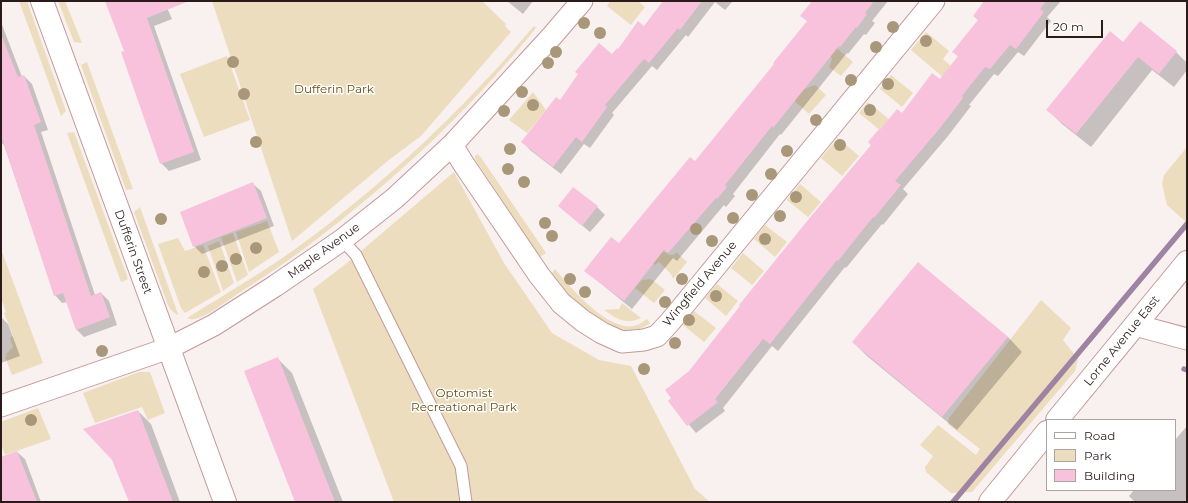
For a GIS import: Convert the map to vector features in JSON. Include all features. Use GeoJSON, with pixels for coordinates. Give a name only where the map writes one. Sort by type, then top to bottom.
{"type":"FeatureCollection","features":[{"type":"Feature","properties":{"kind":"street","name":"Dufferin Street"},"geometry":{"type":"LineString","coordinates":[[42,1],[225,502]]}},
{"type":"Feature","properties":{"kind":"street","name":"Maple Avenue"},"geometry":{"type":"LineString","coordinates":[[1,406],[169,348],[220,321],[276,286],[342,240],[395,198],[452,145],[582,1]]}},
{"type":"Feature","properties":{"kind":"street","name":"Wingfield Avenue"},"geometry":{"type":"LineString","coordinates":[[452,145],[539,275],[561,303],[582,321],[602,333],[622,342],[644,340],[657,336],[670,322],[934,1]]}},
{"type":"Feature","properties":{"kind":"street","name":"Lorne Avenue East"},"geometry":{"type":"LineString","coordinates":[[1058,419],[1187,262]]}},
{"type":"Feature","properties":{"kind":"street"},"geometry":{"type":"LineString","coordinates":[[1135,325],[1187,340]]}},
{"type":"Feature","properties":{"kind":"street"},"geometry":{"type":"LineString","coordinates":[[990,502],[1046,433]]}},
{"type":"Feature","properties":{"kind":"lane"},"geometry":{"type":"LineString","coordinates":[[342,240],[356,255],[461,466],[466,502]]}},
{"type":"Feature","properties":{"kind":"green space"},"geometry":{"type":"Polygon","coordinates":[[[19,1],[27,1],[66,111],[61,116],[19,1]]]}},
{"type":"Feature","properties":{"kind":"green space"},"geometry":{"type":"Polygon","coordinates":[[[58,1],[65,1],[82,43],[74,42],[58,1]]]}},
{"type":"Feature","properties":{"kind":"green space","name":"Dufferin Park"},"geometry":{"type":"Polygon","coordinates":[[[212,1],[482,1],[506,24],[505,26],[511,32],[421,136],[390,159],[292,241],[212,1]]]}},
{"type":"Feature","properties":{"kind":"green space"},"geometry":{"type":"Polygon","coordinates":[[[610,1],[638,1],[645,7],[631,25],[607,6],[610,1]]]}},
{"type":"Feature","properties":{"kind":"green space"},"geometry":{"type":"Polygon","coordinates":[[[534,26],[536,28],[484,88],[429,144],[371,196],[301,251],[206,315],[192,319],[187,318],[258,274],[310,239],[408,158],[465,102],[534,26]]]}},
{"type":"Feature","properties":{"kind":"green space"},"geometry":{"type":"Polygon","coordinates":[[[926,32],[949,51],[943,59],[972,84],[963,94],[911,50],[926,32]]]}},
{"type":"Feature","properties":{"kind":"green space"},"geometry":{"type":"Polygon","coordinates":[[[834,46],[853,62],[841,76],[829,67],[832,59],[828,53],[834,46]]]}},
{"type":"Feature","properties":{"kind":"green space"},"geometry":{"type":"Polygon","coordinates":[[[227,56],[250,120],[204,137],[180,74],[227,56]]]}},
{"type":"Feature","properties":{"kind":"green space"},"geometry":{"type":"Polygon","coordinates":[[[87,62],[133,189],[126,190],[81,65],[87,62]]]}},
{"type":"Feature","properties":{"kind":"green space"},"geometry":{"type":"Polygon","coordinates":[[[891,75],[913,93],[902,107],[880,89],[891,75]]]}},
{"type":"Feature","properties":{"kind":"green space"},"geometry":{"type":"Polygon","coordinates":[[[815,85],[826,95],[809,114],[782,90],[802,90],[815,85]]]}},
{"type":"Feature","properties":{"kind":"green space"},"geometry":{"type":"Polygon","coordinates":[[[533,92],[546,110],[527,133],[509,120],[533,92]]]}},
{"type":"Feature","properties":{"kind":"green space"},"geometry":{"type":"Polygon","coordinates":[[[868,102],[890,120],[881,131],[859,113],[868,102]]]}},
{"type":"Feature","properties":{"kind":"green space"},"geometry":{"type":"Polygon","coordinates":[[[74,132],[128,279],[121,282],[67,133],[74,132]]]}},
{"type":"Feature","properties":{"kind":"green space"},"geometry":{"type":"Polygon","coordinates":[[[838,138],[859,156],[842,176],[821,158],[838,138]]]}},
{"type":"Feature","properties":{"kind":"green space"},"geometry":{"type":"Polygon","coordinates":[[[1187,147],[1187,223],[1167,205],[1162,184],[1164,175],[1187,147]]]}},
{"type":"Feature","properties":{"kind":"green space"},"geometry":{"type":"Polygon","coordinates":[[[477,154],[480,156],[546,253],[540,257],[475,159],[477,154]]]}},
{"type":"Feature","properties":{"kind":"green space","name":"Optomist Recreational Park"},"geometry":{"type":"Polygon","coordinates":[[[454,172],[504,263],[552,333],[599,360],[631,366],[695,489],[710,502],[394,502],[313,289],[347,263],[454,172]]]}},
{"type":"Feature","properties":{"kind":"green space"},"geometry":{"type":"Polygon","coordinates":[[[800,184],[821,202],[808,217],[787,200],[800,184]]]}},
{"type":"Feature","properties":{"kind":"green space"},"geometry":{"type":"Polygon","coordinates":[[[140,207],[178,314],[177,315],[168,305],[134,212],[140,207]]]}},
{"type":"Feature","properties":{"kind":"green space"},"geometry":{"type":"Polygon","coordinates":[[[267,221],[279,252],[249,272],[236,232],[267,221]]]}},
{"type":"Feature","properties":{"kind":"green space"},"geometry":{"type":"Polygon","coordinates":[[[765,225],[787,242],[775,257],[754,239],[765,225]]]}},
{"type":"Feature","properties":{"kind":"green space"},"geometry":{"type":"Polygon","coordinates":[[[233,233],[248,275],[237,282],[221,237],[233,233]]]}},
{"type":"Feature","properties":{"kind":"green space"},"geometry":{"type":"Polygon","coordinates":[[[178,238],[185,251],[203,245],[221,292],[185,313],[181,308],[158,244],[178,238]]]}},
{"type":"Feature","properties":{"kind":"green space"},"geometry":{"type":"Polygon","coordinates":[[[219,241],[234,283],[223,291],[208,246],[219,241]]]}},
{"type":"Feature","properties":{"kind":"green space"},"geometry":{"type":"Polygon","coordinates":[[[1,249],[43,363],[12,375],[5,357],[13,347],[10,338],[13,336],[4,313],[6,312],[1,298],[1,249]]]}},
{"type":"Feature","properties":{"kind":"green space"},"geometry":{"type":"Polygon","coordinates":[[[663,251],[670,255],[674,255],[676,252],[687,262],[673,279],[671,274],[659,262],[655,265],[651,262],[663,251]]]}},
{"type":"Feature","properties":{"kind":"green space"},"geometry":{"type":"Polygon","coordinates":[[[743,253],[764,271],[752,285],[731,268],[743,253]]]}},
{"type":"Feature","properties":{"kind":"green space"},"geometry":{"type":"Polygon","coordinates":[[[555,269],[581,298],[605,317],[617,324],[629,326],[639,324],[647,319],[650,323],[632,332],[620,332],[609,327],[566,294],[551,274],[555,269]]]}},
{"type":"Feature","properties":{"kind":"green space"},"geometry":{"type":"Polygon","coordinates":[[[651,279],[665,290],[654,303],[635,288],[642,280],[651,279]]]}},
{"type":"Feature","properties":{"kind":"green space"},"geometry":{"type":"Polygon","coordinates":[[[717,284],[738,301],[726,316],[705,298],[717,284]]]}},
{"type":"Feature","properties":{"kind":"green space"},"geometry":{"type":"Polygon","coordinates":[[[1041,300],[1071,328],[1063,340],[1078,359],[1075,371],[972,492],[951,493],[926,472],[925,467],[933,456],[920,445],[938,425],[976,455],[980,449],[948,424],[949,418],[1041,300]]]}},
{"type":"Feature","properties":{"kind":"green space"},"geometry":{"type":"Polygon","coordinates":[[[622,303],[641,318],[631,321],[621,320],[604,310],[619,309],[622,303]]]}},
{"type":"Feature","properties":{"kind":"green space"},"geometry":{"type":"Polygon","coordinates":[[[694,311],[716,328],[704,342],[683,325],[694,311]]]}},
{"type":"Feature","properties":{"kind":"green space"},"geometry":{"type":"Polygon","coordinates":[[[139,372],[150,372],[165,413],[148,420],[142,407],[95,423],[83,393],[139,372]]]}},
{"type":"Feature","properties":{"kind":"green space"},"geometry":{"type":"Polygon","coordinates":[[[38,408],[51,439],[5,455],[1,444],[1,422],[38,408]]]}},
{"type":"Feature","properties":{"kind":"building"},"geometry":{"type":"Polygon","coordinates":[[[105,1],[189,1],[147,18],[194,152],[160,164],[121,52],[124,51],[105,1]]]}},
{"type":"Feature","properties":{"kind":"building"},"geometry":{"type":"Polygon","coordinates":[[[663,1],[702,1],[680,30],[678,28],[649,63],[644,59],[605,105],[607,107],[582,142],[576,137],[553,167],[521,142],[556,97],[560,100],[578,74],[575,72],[599,43],[612,54],[617,48],[618,49],[638,21],[644,26],[663,1]]]}},
{"type":"Feature","properties":{"kind":"building"},"geometry":{"type":"Polygon","coordinates":[[[812,1],[874,1],[865,13],[867,14],[857,28],[856,27],[840,47],[839,46],[773,128],[772,126],[725,185],[727,187],[717,199],[716,198],[668,253],[664,250],[624,301],[584,271],[611,237],[619,243],[690,157],[695,161],[807,21],[800,16],[812,1]]]}},
{"type":"Feature","properties":{"kind":"building"},"geometry":{"type":"Polygon","coordinates":[[[984,1],[1046,1],[1040,9],[1044,12],[1016,49],[1010,45],[990,69],[985,67],[962,96],[963,98],[940,128],[895,181],[901,185],[838,261],[837,260],[770,344],[763,339],[715,399],[718,402],[687,426],[668,401],[671,398],[665,390],[689,371],[740,306],[739,305],[871,145],[868,142],[879,129],[880,130],[897,109],[902,113],[932,73],[940,79],[958,56],[952,52],[978,20],[973,16],[984,1]]]}},
{"type":"Feature","properties":{"kind":"building"},"geometry":{"type":"Polygon","coordinates":[[[1140,21],[1177,51],[1159,74],[1138,57],[1076,134],[1046,110],[1110,31],[1123,42],[1140,21]]]}},
{"type":"Feature","properties":{"kind":"building"},"geometry":{"type":"Polygon","coordinates":[[[1,37],[18,77],[24,75],[41,122],[34,125],[91,296],[101,292],[110,317],[76,330],[63,293],[54,296],[1,135],[1,37]]]}},
{"type":"Feature","properties":{"kind":"building"},"geometry":{"type":"Polygon","coordinates":[[[253,182],[267,218],[193,247],[180,212],[253,182]]]}},
{"type":"Feature","properties":{"kind":"building"},"geometry":{"type":"Polygon","coordinates":[[[573,187],[598,206],[582,226],[558,206],[573,187]]]}},
{"type":"Feature","properties":{"kind":"building"},"geometry":{"type":"Polygon","coordinates":[[[918,262],[1008,337],[942,417],[852,342],[918,262]]]}},
{"type":"Feature","properties":{"kind":"building"},"geometry":{"type":"Polygon","coordinates":[[[278,357],[335,502],[295,502],[244,371],[278,357]]]}},
{"type":"Feature","properties":{"kind":"building"},"geometry":{"type":"Polygon","coordinates":[[[138,410],[173,502],[129,502],[112,460],[83,429],[138,410]]]}},
{"type":"Feature","properties":{"kind":"building"},"geometry":{"type":"Polygon","coordinates":[[[17,451],[37,502],[1,502],[1,457],[17,451]]]}},
{"type":"Feature","properties":{"kind":"waterway"},"geometry":{"type":"LineString","coordinates":[[953,502],[1187,224]]}}]}
